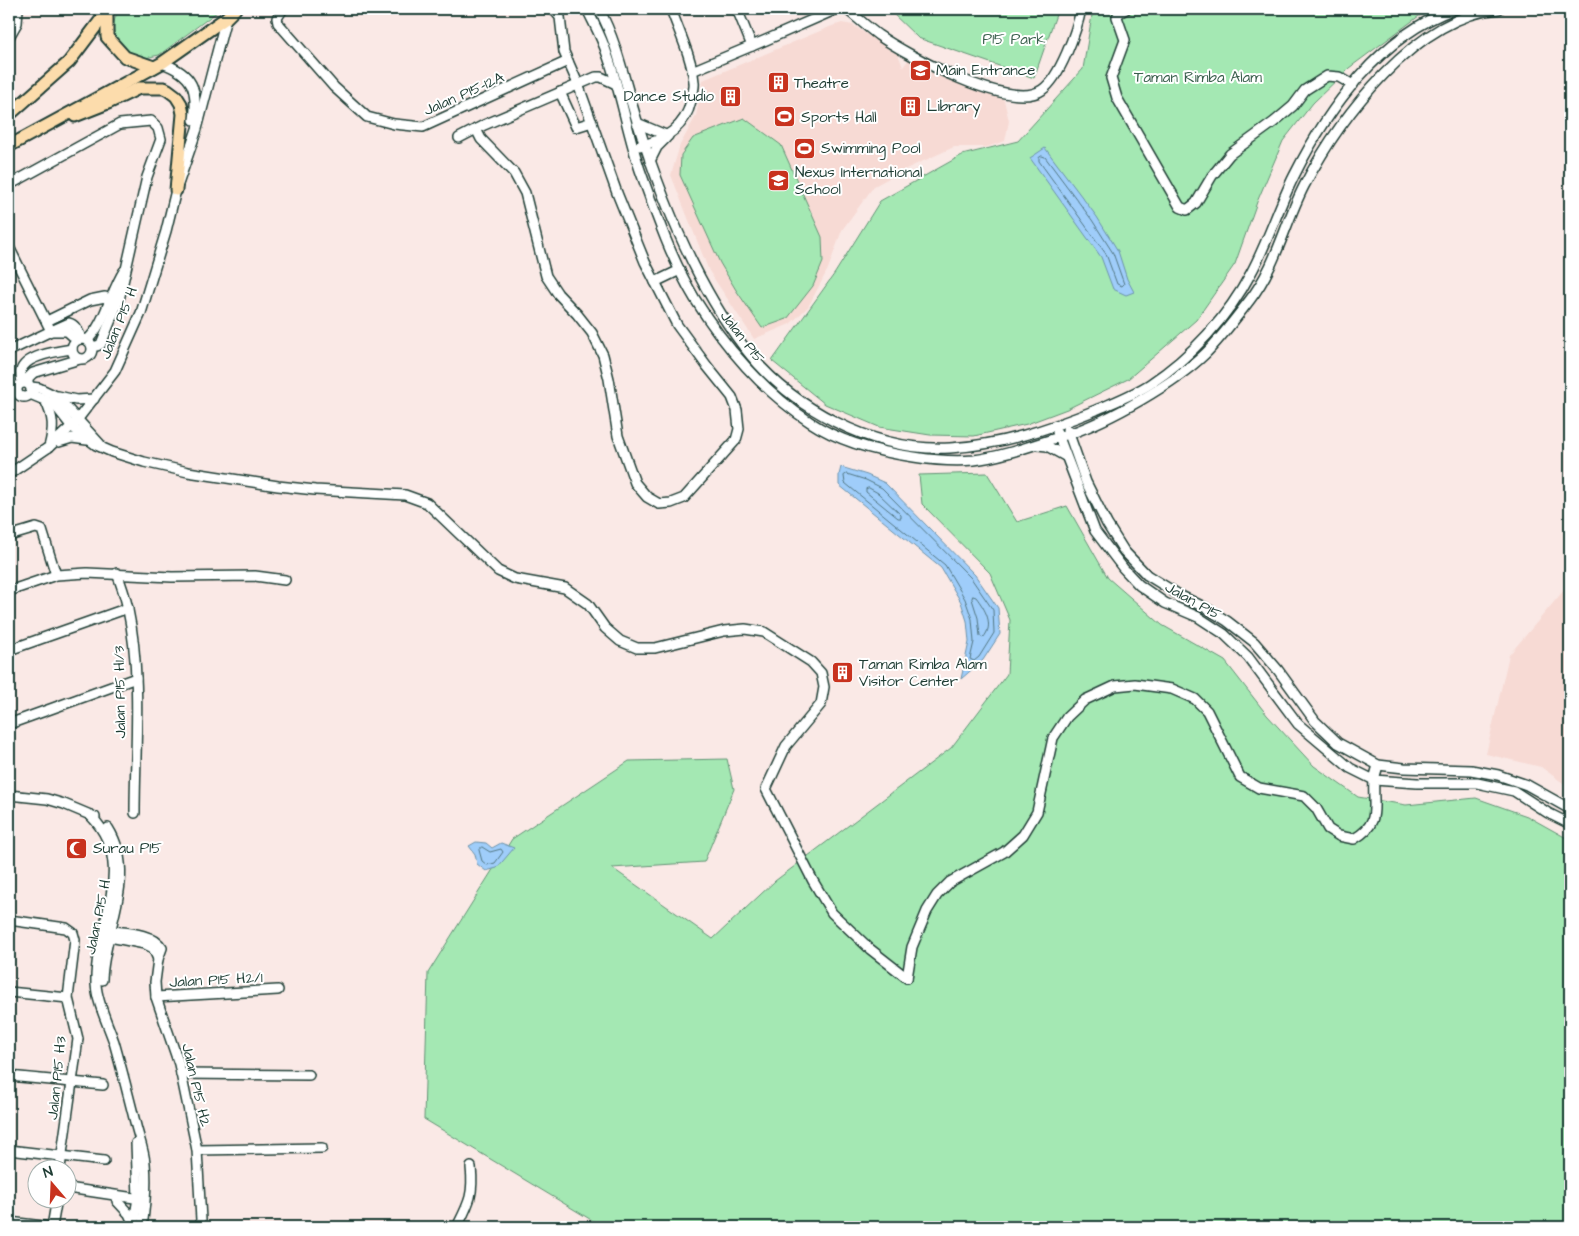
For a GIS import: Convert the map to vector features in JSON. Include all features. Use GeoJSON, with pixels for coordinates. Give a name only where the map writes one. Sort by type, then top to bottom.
{"type":"FeatureCollection","features":[{"type":"Feature","properties":{"kind":"main road"},"geometry":{"type":"LineString","coordinates":[[9,146],[158,65],[226,18],[235,9]]}},
{"type":"Feature","properties":{"kind":"main road"},"geometry":{"type":"LineString","coordinates":[[108,11],[107,37],[125,57],[158,65]]}},
{"type":"Feature","properties":{"kind":"main road"},"geometry":{"type":"LineString","coordinates":[[9,115],[69,62],[108,11]]}},
{"type":"Feature","properties":{"kind":"main road"},"geometry":{"type":"LineString","coordinates":[[52,123],[81,114],[139,88],[164,88],[168,90],[176,96],[184,114],[176,190]]}},
{"type":"Feature","properties":{"kind":"street"},"geometry":{"type":"LineString","coordinates":[[9,37],[17,23],[18,9]]}},
{"type":"Feature","properties":{"kind":"street","name":"Jalan P15-12A"},"geometry":{"type":"LineString","coordinates":[[283,9],[277,18],[278,23],[334,87],[367,117],[394,124],[423,127],[568,61]]}},
{"type":"Feature","properties":{"kind":"street"},"geometry":{"type":"LineString","coordinates":[[476,129],[481,139],[514,173],[525,193],[546,276],[558,294],[592,333],[603,354],[609,378],[618,436],[635,483],[647,498],[659,504],[671,503],[684,498],[718,463],[736,440],[738,429],[737,410],[732,397],[688,341],[666,304],[617,193],[578,84],[564,52],[563,31],[560,17],[556,11],[567,9]]}},
{"type":"Feature","properties":{"kind":"street","name":"Jalan P15"},"geometry":{"type":"LineString","coordinates":[[587,9],[608,55],[640,169],[680,270],[695,298],[716,329],[758,380],[811,423],[845,440],[890,454],[937,460],[974,460],[1059,437]]}},
{"type":"Feature","properties":{"kind":"street","name":"Jalan P15"},"geometry":{"type":"LineString","coordinates":[[599,9],[614,44],[650,161],[677,226],[705,288],[745,347],[768,373],[822,414],[849,429],[906,446],[934,448],[974,446],[1003,441],[1055,426],[1117,401],[1149,385],[1196,347],[1234,301],[1250,275],[1268,239],[1293,177],[1332,110],[1382,54],[1420,25],[1454,9]]}},
{"type":"Feature","properties":{"kind":"street"},"geometry":{"type":"LineString","coordinates":[[650,161],[657,147],[678,128],[690,107],[695,85],[671,9]]}},
{"type":"Feature","properties":{"kind":"street"},"geometry":{"type":"LineString","coordinates":[[737,9],[752,46]]}},
{"type":"Feature","properties":{"kind":"street"},"geometry":{"type":"LineString","coordinates":[[692,71],[837,9]]}},
{"type":"Feature","properties":{"kind":"street"},"geometry":{"type":"LineString","coordinates":[[846,9],[878,35],[920,60],[962,79],[1003,92],[1022,95],[1034,94],[1050,84],[1070,45],[1081,9]]}},
{"type":"Feature","properties":{"kind":"street"},"geometry":{"type":"LineString","coordinates":[[1126,9],[1119,13],[1117,17],[1125,40],[1111,78],[1117,98],[1180,207],[1187,210],[1196,203],[1212,176],[1230,154],[1274,122],[1292,106],[1305,90],[1327,76],[1339,78],[1353,85]]}},
{"type":"Feature","properties":{"kind":"street"},"geometry":{"type":"LineString","coordinates":[[1059,437],[1084,429],[1147,396],[1186,370],[1205,354],[1250,300],[1272,265],[1304,187],[1326,148],[1371,88],[1425,38],[1458,19],[1499,9]]}},
{"type":"Feature","properties":{"kind":"street","name":"Jalan P15 H"},"geometry":{"type":"LineString","coordinates":[[9,474],[51,446],[74,424],[115,371],[141,313],[166,231],[176,190],[197,129],[226,18]]}},
{"type":"Feature","properties":{"kind":"street"},"geometry":{"type":"LineString","coordinates":[[1382,54],[1395,64]]}},
{"type":"Feature","properties":{"kind":"street","name":"Jalan P15 H"},"geometry":{"type":"LineString","coordinates":[[158,65],[169,65],[190,79],[195,92],[196,105],[191,143]]}},
{"type":"Feature","properties":{"kind":"street"},"geometry":{"type":"LineString","coordinates":[[459,138],[596,77],[602,77],[616,84]]}},
{"type":"Feature","properties":{"kind":"street"},"geometry":{"type":"LineString","coordinates":[[560,92],[576,127],[592,122]]}},
{"type":"Feature","properties":{"kind":"street"},"geometry":{"type":"LineString","coordinates":[[9,184],[120,124],[150,121],[158,128],[161,139],[147,177],[116,311],[101,344],[97,346],[85,341]]}},
{"type":"Feature","properties":{"kind":"street"},"geometry":{"type":"LineString","coordinates":[[637,123],[668,136]]}},
{"type":"Feature","properties":{"kind":"street"},"geometry":{"type":"LineString","coordinates":[[634,147],[668,136]]}},
{"type":"Feature","properties":{"kind":"street"},"geometry":{"type":"LineString","coordinates":[[9,247],[52,331]]}},
{"type":"Feature","properties":{"kind":"street"},"geometry":{"type":"LineString","coordinates":[[28,387],[21,371],[26,363],[39,356],[72,349],[85,341],[97,327],[114,289],[127,267]]}},
{"type":"Feature","properties":{"kind":"street"},"geometry":{"type":"LineString","coordinates":[[655,282],[680,270]]}},
{"type":"Feature","properties":{"kind":"street"},"geometry":{"type":"LineString","coordinates":[[46,321],[97,295],[114,289]]}},
{"type":"Feature","properties":{"kind":"street"},"geometry":{"type":"LineString","coordinates":[[90,300],[105,297],[109,301]]}},
{"type":"Feature","properties":{"kind":"street"},"geometry":{"type":"LineString","coordinates":[[9,351],[69,323],[77,328],[85,341],[90,356],[33,373],[28,378],[28,387]]}},
{"type":"Feature","properties":{"kind":"street"},"geometry":{"type":"LineString","coordinates":[[1196,347],[1205,354]]}},
{"type":"Feature","properties":{"kind":"street"},"geometry":{"type":"LineString","coordinates":[[72,349],[74,356],[80,359]]}},
{"type":"Feature","properties":{"kind":"street"},"geometry":{"type":"LineString","coordinates":[[758,380],[768,373]]}},
{"type":"Feature","properties":{"kind":"street"},"geometry":{"type":"LineString","coordinates":[[28,387],[39,388],[49,397],[65,404],[74,424],[108,450],[170,468],[235,479],[315,490],[405,495],[427,503],[498,570],[515,578],[565,588],[588,604],[605,628],[620,640],[637,648],[655,648],[724,631],[745,629],[764,632],[811,662],[821,673],[824,687],[821,704],[786,746],[766,789],[812,881],[832,913],[870,949],[907,978],[912,947],[927,910],[937,895],[950,882],[1004,852],[1022,835],[1037,812],[1052,738],[1067,717],[1085,700],[1099,692],[1115,686],[1135,684],[1172,689],[1195,699],[1207,711],[1240,777],[1259,788],[1304,796],[1316,808],[1328,829],[1339,836],[1354,839],[1364,833],[1375,815],[1374,780],[1378,764]]}},
{"type":"Feature","properties":{"kind":"street"},"geometry":{"type":"LineString","coordinates":[[49,397],[76,400],[94,399]]}},
{"type":"Feature","properties":{"kind":"street"},"geometry":{"type":"LineString","coordinates":[[49,397],[53,432],[51,446],[72,438],[89,436]]}},
{"type":"Feature","properties":{"kind":"street"},"geometry":{"type":"LineString","coordinates":[[87,407],[86,425],[89,436]]}},
{"type":"Feature","properties":{"kind":"street","name":"Jalan P15"},"geometry":{"type":"LineString","coordinates":[[1065,422],[1069,434],[1070,454],[1095,531],[1123,568],[1139,585],[1164,603],[1198,617],[1224,634],[1248,656],[1298,724],[1350,768],[1374,780]]}},
{"type":"Feature","properties":{"kind":"street","name":"Jalan P15"},"geometry":{"type":"LineString","coordinates":[[1055,426],[1059,437],[1107,524],[1124,551],[1147,575],[1181,596],[1213,612],[1254,642],[1278,670],[1315,721],[1338,743],[1378,764],[1404,768],[1471,770],[1498,775],[1526,785],[1570,809]]}},
{"type":"Feature","properties":{"kind":"street"},"geometry":{"type":"LineString","coordinates":[[1036,444],[1070,454],[1084,429]]}},
{"type":"Feature","properties":{"kind":"street"},"geometry":{"type":"LineString","coordinates":[[9,536],[36,528],[42,530],[56,576]]}},
{"type":"Feature","properties":{"kind":"street"},"geometry":{"type":"LineString","coordinates":[[9,591],[56,576],[87,572],[172,577],[255,576],[285,580]]}},
{"type":"Feature","properties":{"kind":"street","name":"Jalan P15 H1/3"},"geometry":{"type":"LineString","coordinates":[[117,573],[128,608],[134,650],[136,678],[135,813]]}},
{"type":"Feature","properties":{"kind":"street"},"geometry":{"type":"LineString","coordinates":[[9,650],[128,608]]}},
{"type":"Feature","properties":{"kind":"street"},"geometry":{"type":"LineString","coordinates":[[9,724],[136,678]]}},
{"type":"Feature","properties":{"kind":"street"},"geometry":{"type":"LineString","coordinates":[[1374,780],[1417,783],[1477,783],[1514,791],[1548,813],[1570,824]]}},
{"type":"Feature","properties":{"kind":"street","name":"Jalan P15 H"},"geometry":{"type":"LineString","coordinates":[[9,795],[47,799],[78,809],[103,820],[117,846],[122,866],[118,905],[106,933],[96,966],[96,987],[124,1077],[145,1162],[136,1227]]}},
{"type":"Feature","properties":{"kind":"street","name":"Jalan P15 H"},"geometry":{"type":"LineString","coordinates":[[90,815],[105,833],[111,849],[114,866],[102,965],[102,1008]]}},
{"type":"Feature","properties":{"kind":"street"},"geometry":{"type":"LineString","coordinates":[[105,952],[117,942],[127,937],[119,926],[118,905]]}},
{"type":"Feature","properties":{"kind":"street","name":"Jalan P15 H3"},"geometry":{"type":"LineString","coordinates":[[9,920],[66,928],[73,933],[75,940],[68,998],[78,1039],[62,1158]]}},
{"type":"Feature","properties":{"kind":"street","name":"Jalan P15 H2"},"geometry":{"type":"LineString","coordinates":[[106,933],[127,937],[146,944],[153,948],[158,959],[155,982],[156,997],[181,1074],[197,1150],[201,1220]]}},
{"type":"Feature","properties":{"kind":"street","name":"Jalan P15 H2/1"},"geometry":{"type":"LineString","coordinates":[[156,997],[278,990]]}},
{"type":"Feature","properties":{"kind":"street"},"geometry":{"type":"LineString","coordinates":[[9,992],[68,998]]}},
{"type":"Feature","properties":{"kind":"street"},"geometry":{"type":"LineString","coordinates":[[181,1074],[309,1075]]}},
{"type":"Feature","properties":{"kind":"street"},"geometry":{"type":"LineString","coordinates":[[9,1076],[102,1085]]}},
{"type":"Feature","properties":{"kind":"street","name":"Jalan P15 H"},"geometry":{"type":"LineString","coordinates":[[135,1125],[137,1181],[141,1201]]}},
{"type":"Feature","properties":{"kind":"street"},"geometry":{"type":"LineString","coordinates":[[197,1150],[322,1148]]}},
{"type":"Feature","properties":{"kind":"street"},"geometry":{"type":"LineString","coordinates":[[9,1150],[104,1161]]}},
{"type":"Feature","properties":{"kind":"street"},"geometry":{"type":"LineString","coordinates":[[458,1227],[468,1205],[473,1186],[470,1167]]}},
{"type":"Feature","properties":{"kind":"street"},"geometry":{"type":"LineString","coordinates":[[78,1190],[117,1198],[133,1190],[137,1181]]}},
{"type":"Feature","properties":{"kind":"street"},"geometry":{"type":"LineString","coordinates":[[78,1194],[141,1201]]}},
{"type":"Feature","properties":{"kind":"street"},"geometry":{"type":"LineString","coordinates":[[117,1198],[136,1227]]}},
{"type":"Feature","properties":{"kind":"street"},"geometry":{"type":"LineString","coordinates":[[9,1222],[52,1227],[55,1208]]}},
{"type":"Feature","properties":{"kind":"shaded area","name":"Nexus International School"},"geometry":{"type":"Polygon","coordinates":[[[842,23],[853,25],[893,52],[895,51],[903,67],[909,59],[1004,100],[1009,121],[1005,141],[987,147],[954,147],[874,186],[842,230],[828,269],[808,307],[790,324],[754,339],[709,271],[671,175],[680,145],[696,116],[703,80],[842,23]]]}},
{"type":"Feature","properties":{"kind":"shaded area"},"geometry":{"type":"Polygon","coordinates":[[[1570,583],[1570,788],[1541,767],[1486,754],[1509,655],[1570,583]]]}},
{"type":"Feature","properties":{"kind":"green space"},"geometry":{"type":"Polygon","coordinates":[[[119,9],[221,9],[159,55],[145,58],[129,55],[117,39],[114,23],[119,9]]]}},
{"type":"Feature","properties":{"kind":"green space","name":"P15 Park"},"geometry":{"type":"Polygon","coordinates":[[[888,9],[1058,9],[1034,78],[918,38],[888,9]]]}},
{"type":"Feature","properties":{"kind":"green space","name":"Taman Rimba Alam"},"geometry":{"type":"Polygon","coordinates":[[[1093,9],[1438,9],[1419,16],[1349,68],[1313,103],[1283,141],[1257,202],[1235,264],[1196,320],[1128,379],[1067,409],[1027,424],[974,436],[930,435],[879,427],[825,404],[772,361],[835,273],[880,201],[962,155],[1018,141],[1083,69],[1093,9]]]}},
{"type":"Feature","properties":{"kind":"green space"},"geometry":{"type":"Polygon","coordinates":[[[744,118],[781,145],[822,237],[823,262],[813,286],[787,319],[762,328],[720,263],[680,175],[681,155],[693,138],[744,118]]]}},
{"type":"Feature","properties":{"kind":"green space"},"geometry":{"type":"Polygon","coordinates":[[[987,473],[1017,522],[1067,506],[1108,578],[1162,625],[1225,661],[1267,715],[1314,766],[1358,797],[1406,805],[1476,798],[1527,816],[1570,840],[1570,1227],[603,1227],[424,1119],[428,973],[512,839],[629,761],[727,759],[734,789],[704,862],[612,868],[713,939],[775,881],[951,748],[1007,674],[1010,620],[990,573],[922,504],[919,475],[987,473]]]}},
{"type":"Feature","properties":{"kind":"water"},"geometry":{"type":"Polygon","coordinates":[[[1045,148],[1097,217],[1118,251],[1127,279],[1134,292],[1126,295],[1113,289],[1101,257],[1030,158],[1045,148]]]}},
{"type":"Feature","properties":{"kind":"water"},"geometry":{"type":"Polygon","coordinates":[[[841,467],[885,483],[975,575],[998,608],[1000,634],[983,660],[961,679],[969,642],[967,621],[961,602],[941,568],[839,485],[841,467]]]}},
{"type":"Feature","properties":{"kind":"water"},"geometry":{"type":"Polygon","coordinates":[[[476,842],[486,843],[492,848],[501,843],[514,848],[497,868],[486,871],[477,864],[475,854],[469,846],[476,842]]]}},
{"type":"Feature","properties":{"kind":"place","name":"Main Entrance"},"geometry":{"type":"Point","coordinates":[920,70]}},
{"type":"Feature","properties":{"kind":"place","name":"Theatre"},"geometry":{"type":"Point","coordinates":[778,83]}},
{"type":"Feature","properties":{"kind":"place","name":"Dance Studio"},"geometry":{"type":"Point","coordinates":[730,96]}},
{"type":"Feature","properties":{"kind":"place","name":"Library"},"geometry":{"type":"Point","coordinates":[911,106]}},
{"type":"Feature","properties":{"kind":"place","name":"Sports Hall"},"geometry":{"type":"Point","coordinates":[785,117]}},
{"type":"Feature","properties":{"kind":"place","name":"Swimming Pool"},"geometry":{"type":"Point","coordinates":[805,148]}},
{"type":"Feature","properties":{"kind":"place","name":"Nexus International School"},"geometry":{"type":"Point","coordinates":[779,181]}},
{"type":"Feature","properties":{"kind":"place","name":"Taman Rimba Alam Visitor Center"},"geometry":{"type":"Point","coordinates":[843,673]}},
{"type":"Feature","properties":{"kind":"place","name":"Surau P15"},"geometry":{"type":"Point","coordinates":[77,848]}}]}
